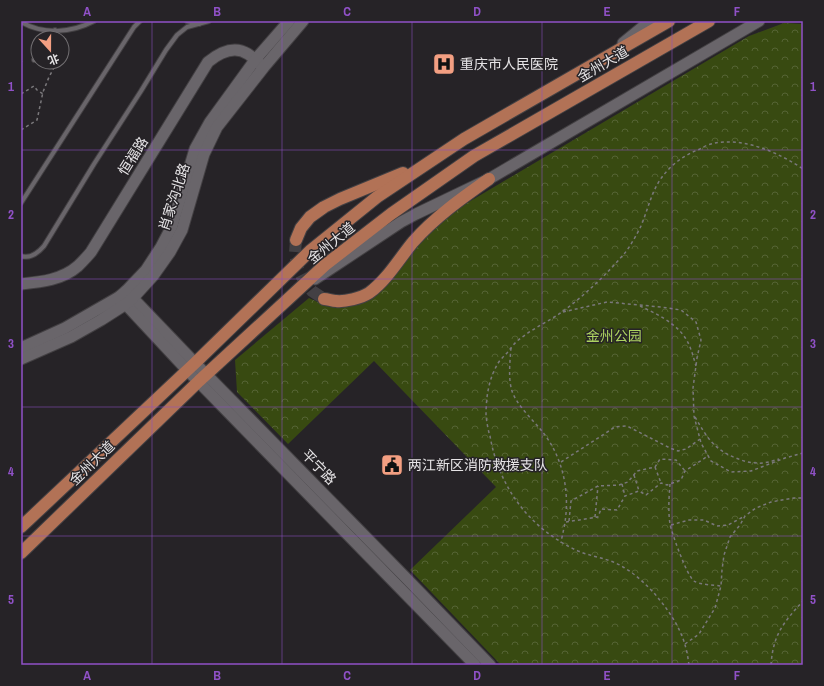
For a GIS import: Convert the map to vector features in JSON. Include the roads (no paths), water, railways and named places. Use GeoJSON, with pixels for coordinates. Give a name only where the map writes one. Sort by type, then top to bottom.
{"type":"FeatureCollection","features":[{"type":"Feature","properties":{"kind":"main road","name":"肖家沟北路"},"geometry":{"type":"LineString","coordinates":[[260,64],[289,21]]}},
{"type":"Feature","properties":{"kind":"main road","name":"肖家沟北路"},"geometry":{"type":"LineString","coordinates":[[21,359],[71,337],[101,320],[126,298],[162,247],[172,226],[195,149],[210,122],[260,64],[303,21]]}},
{"type":"Feature","properties":{"kind":"main road"},"geometry":{"type":"LineString","coordinates":[[604,59],[650,21]]}},
{"type":"Feature","properties":{"kind":"main road","name":"金州大道"},"geometry":{"type":"LineString","coordinates":[[21,527],[310,251],[377,197],[464,139],[669,21]]}},
{"type":"Feature","properties":{"kind":"main road","name":"金州大道"},"geometry":{"type":"LineString","coordinates":[[21,553],[202,377],[325,265],[390,214],[474,156],[709,21]]}},
{"type":"Feature","properties":{"kind":"main road"},"geometry":{"type":"LineString","coordinates":[[324,299],[338,301],[354,299],[368,293],[381,282],[414,241],[458,200],[489,179],[759,21]]}},
{"type":"Feature","properties":{"kind":"main road","name":"恒福路"},"geometry":{"type":"LineString","coordinates":[[21,284],[42,282],[61,277],[77,267],[91,252],[208,62],[217,55],[228,51],[239,50],[248,54],[260,64]]}},
{"type":"Feature","properties":{"kind":"main road"},"geometry":{"type":"LineString","coordinates":[[296,240],[301,228],[310,217],[324,207],[340,199],[427,164]]}},
{"type":"Feature","properties":{"kind":"main road"},"geometry":{"type":"LineString","coordinates":[[294,294],[401,222],[489,179]]}},
{"type":"Feature","properties":{"kind":"main road","name":"肖家沟北路"},"geometry":{"type":"LineString","coordinates":[[21,348],[126,298]]}},
{"type":"Feature","properties":{"kind":"main road","name":"平宁路"},"geometry":{"type":"LineString","coordinates":[[126,298],[191,366],[490,665]]}},
{"type":"Feature","properties":{"kind":"main road","name":"平宁路"},"geometry":{"type":"LineString","coordinates":[[202,377],[475,665]]}},
{"type":"Feature","properties":{"kind":"lane"},"geometry":{"type":"LineString","coordinates":[[67,30],[94,21]]}},
{"type":"Feature","properties":{"kind":"lane"},"geometry":{"type":"LineString","coordinates":[[21,203],[134,27],[140,21]]}},
{"type":"Feature","properties":{"kind":"lane"},"geometry":{"type":"LineString","coordinates":[[187,21],[199,24]]}},
{"type":"Feature","properties":{"kind":"lane"},"geometry":{"type":"LineString","coordinates":[[21,256],[24,257],[35,255],[44,246],[94,164],[177,35],[188,27],[209,21]]}},
{"type":"Feature","properties":{"kind":"lane"},"geometry":{"type":"LineString","coordinates":[[21,22],[31,27],[49,30]]}},
{"type":"Feature","properties":{"kind":"tunnel"},"geometry":{"type":"LineString","coordinates":[[296,240],[295,253],[298,269],[304,281],[312,291],[324,299]]}},
{"type":"Feature","properties":{"kind":"place","name":"重庆市人民医院"},"geometry":{"type":"Point","coordinates":[444,64]}},
{"type":"Feature","properties":{"kind":"place","name":"两江新区消防救援支队"},"geometry":{"type":"Point","coordinates":[392,465]}},
{"type":"Feature","properties":{"kind":"park label","name":"金州公园"},"geometry":{"type":"Point","coordinates":[614,336]}}]}
